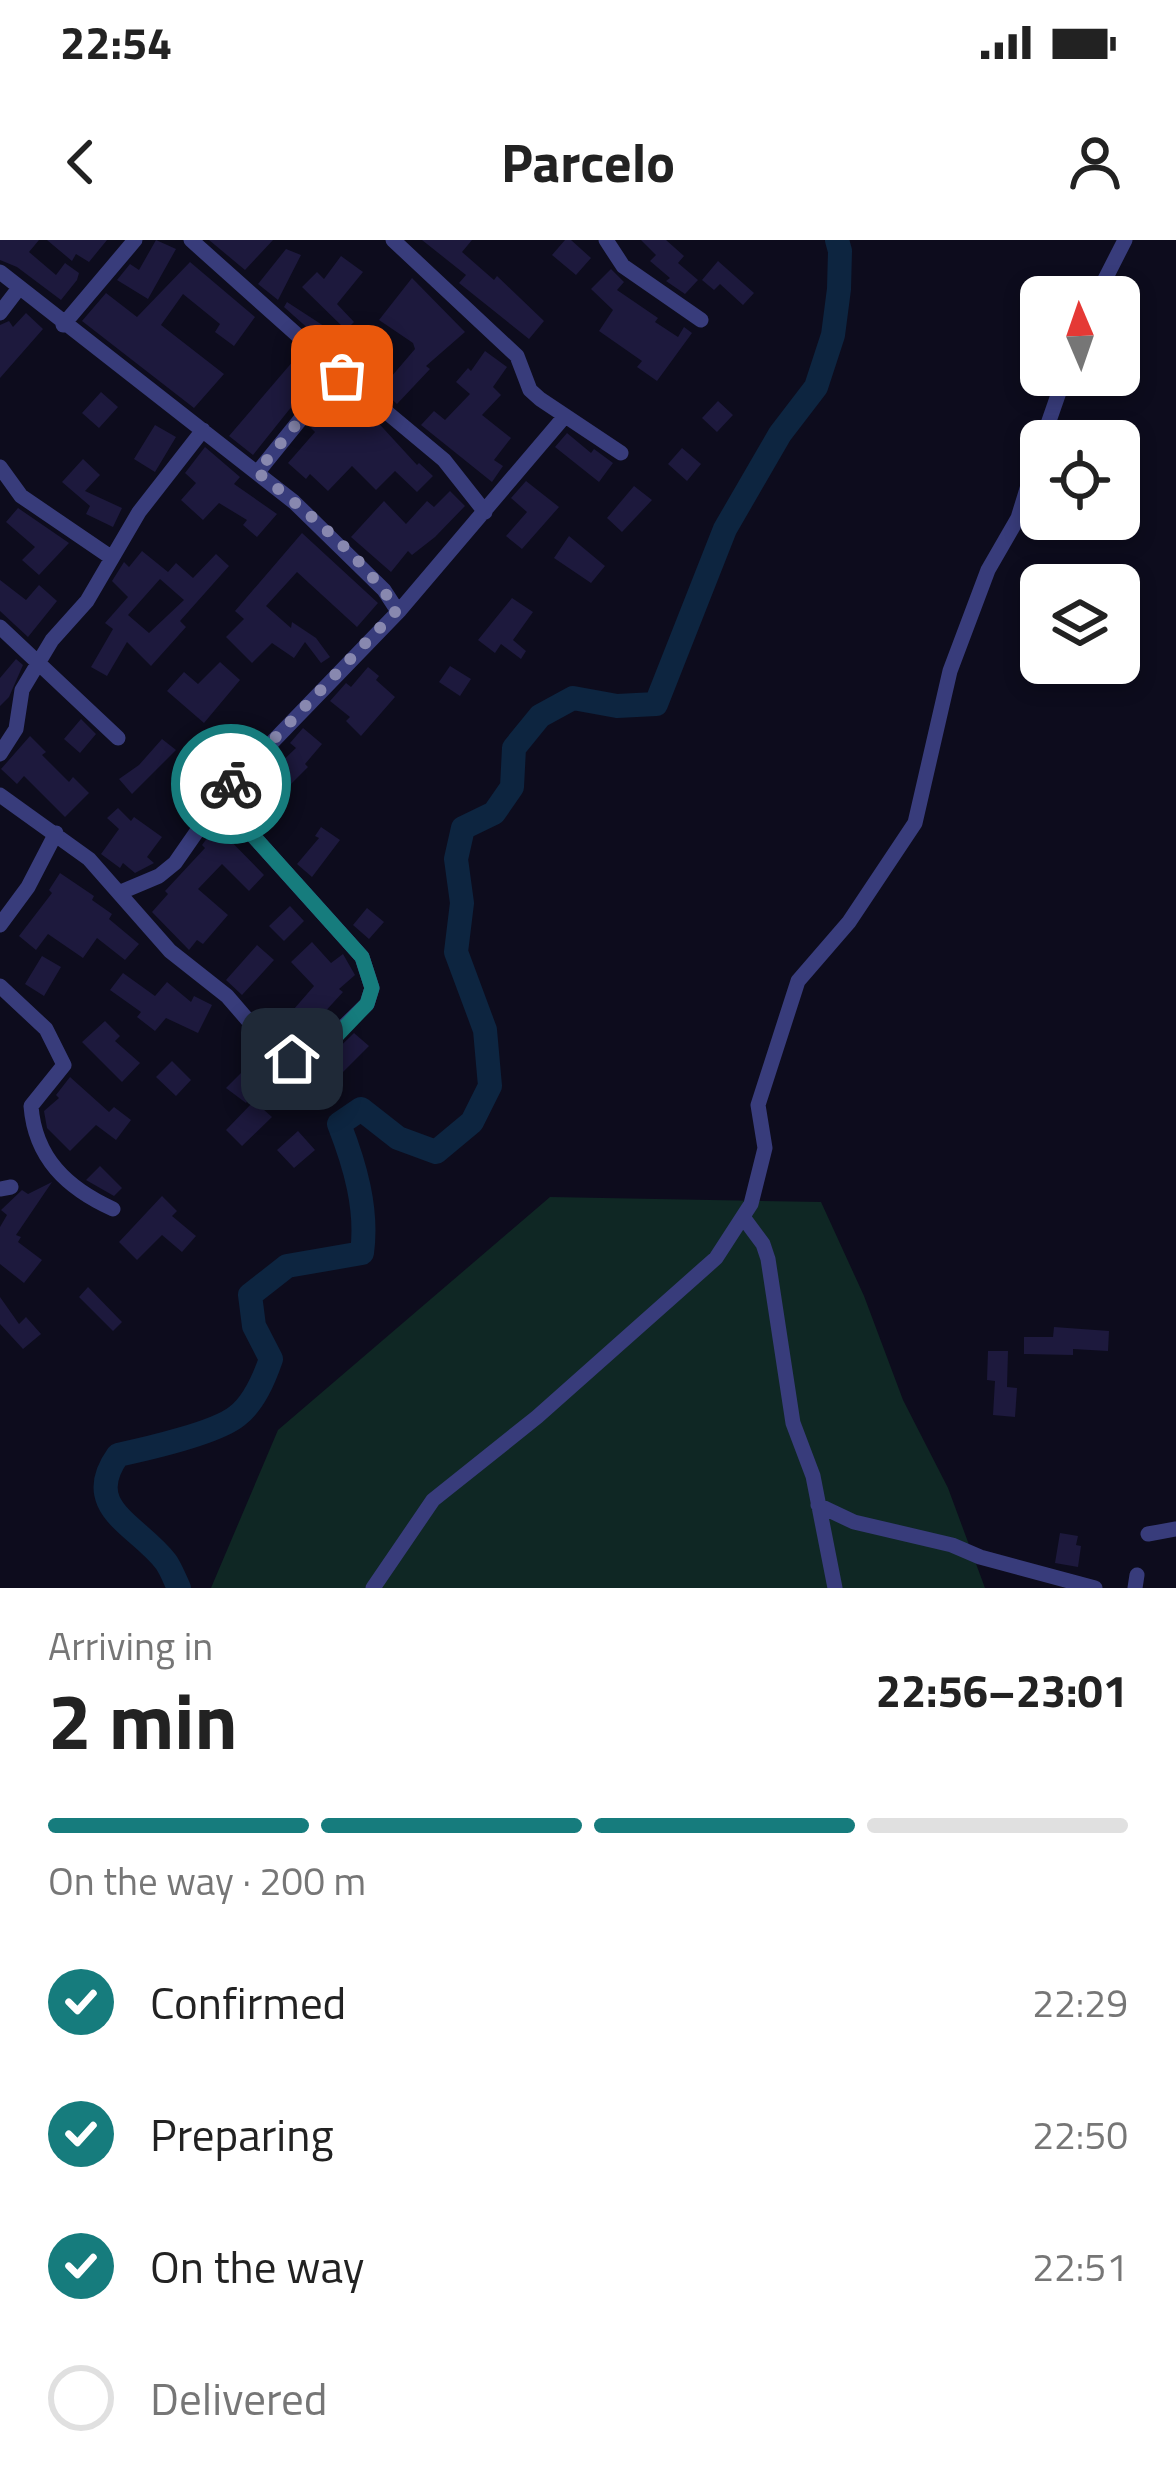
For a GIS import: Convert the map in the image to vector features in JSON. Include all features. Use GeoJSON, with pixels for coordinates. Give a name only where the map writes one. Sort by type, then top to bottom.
{"type":"FeatureCollection","features":[{"type":"Feature","properties":{"kind":"street"},"geometry":{"type":"LineString","coordinates":[[63,325],[135,240]]}},
{"type":"Feature","properties":{"kind":"street"},"geometry":{"type":"LineString","coordinates":[[191,240],[444,460],[485,512]]}},
{"type":"Feature","properties":{"kind":"street"},"geometry":{"type":"LineString","coordinates":[[393,240],[517,356],[530,390],[621,453]]}},
{"type":"Feature","properties":{"kind":"street"},"geometry":{"type":"LineString","coordinates":[[606,240],[623,266],[701,320]]}},
{"type":"Feature","properties":{"kind":"street"},"geometry":{"type":"LineString","coordinates":[[1107,276],[1125,240]]}},
{"type":"Feature","properties":{"kind":"street"},"geometry":{"type":"LineString","coordinates":[[0,272],[294,502],[384,590],[397,610]]}},
{"type":"Feature","properties":{"kind":"street"},"geometry":{"type":"LineString","coordinates":[[0,313],[19,288]]}},
{"type":"Feature","properties":{"kind":"street"},"geometry":{"type":"LineString","coordinates":[[257,472],[342,376]]}},
{"type":"Feature","properties":{"kind":"street"},"geometry":{"type":"LineString","coordinates":[[121,892],[160,876],[176,862],[220,799],[397,610],[565,416]]}},
{"type":"Feature","properties":{"kind":"street"},"geometry":{"type":"LineString","coordinates":[[0,754],[12,739],[18,701],[52,640],[87,601],[140,512],[202,430]]}},
{"type":"Feature","properties":{"kind":"street"},"geometry":{"type":"LineString","coordinates":[[0,467],[21,496],[112,558]]}},
{"type":"Feature","properties":{"kind":"street"},"geometry":{"type":"LineString","coordinates":[[373,1588],[433,1500],[647,1322],[716,1258],[751,1204],[765,1148],[758,1105],[798,981],[849,922],[915,823],[950,671],[988,570],[1020,511]]}},
{"type":"Feature","properties":{"kind":"street"},"geometry":{"type":"LineString","coordinates":[[0,627],[118,738]]}},
{"type":"Feature","properties":{"kind":"street"},"geometry":{"type":"LineString","coordinates":[[0,795],[56,833],[121,892],[158,939],[227,996],[259,1033],[292,1059],[310,1060],[367,1004],[372,988],[362,957],[220,799]]}},
{"type":"Feature","properties":{"kind":"street"},"geometry":{"type":"LineString","coordinates":[[0,925],[28,887],[56,833]]}},
{"type":"Feature","properties":{"kind":"street"},"geometry":{"type":"LineString","coordinates":[[0,986],[46,1029],[64,1065],[31,1106],[33,1134],[45,1158],[74,1186],[113,1209]]}},
{"type":"Feature","properties":{"kind":"street"},"geometry":{"type":"LineString","coordinates":[[742,1217],[763,1244],[768,1259],[793,1423],[813,1476],[835,1588]]}},
{"type":"Feature","properties":{"kind":"street"},"geometry":{"type":"LineString","coordinates":[[818,1505],[854,1522],[952,1545],[1095,1588]]}},
{"type":"Feature","properties":{"kind":"street"},"geometry":{"type":"LineString","coordinates":[[1148,1534],[1176,1529]]}},
{"type":"Feature","properties":{"kind":"green space"},"geometry":{"type":"Polygon","coordinates":[[[550,1197],[821,1202],[864,1296],[903,1400],[948,1488],[985,1588],[211,1588],[278,1430],[550,1197]]]}},
{"type":"Feature","properties":{"kind":"building"},"geometry":{"type":"Polygon","coordinates":[[[0,240],[39,240],[29,252],[56,275],[65,263],[79,273],[77,280],[61,300],[0,260],[0,240]]]}},
{"type":"Feature","properties":{"kind":"building"},"geometry":{"type":"Polygon","coordinates":[[[47,240],[107,240],[89,262],[76,254],[72,261],[47,240]]]}},
{"type":"Feature","properties":{"kind":"building"},"geometry":{"type":"Polygon","coordinates":[[[156,240],[176,249],[148,299],[117,280],[130,264],[139,270],[156,240]]]}},
{"type":"Feature","properties":{"kind":"building"},"geometry":{"type":"Polygon","coordinates":[[[209,240],[273,240],[245,270],[209,240]]]}},
{"type":"Feature","properties":{"kind":"building"},"geometry":{"type":"Polygon","coordinates":[[[422,240],[472,240],[462,252],[494,280],[497,276],[544,321],[529,339],[459,283],[466,275],[422,240]]]}},
{"type":"Feature","properties":{"kind":"building"},"geometry":{"type":"Polygon","coordinates":[[[565,240],[591,258],[576,275],[552,255],[565,240]]]}},
{"type":"Feature","properties":{"kind":"building"},"geometry":{"type":"Polygon","coordinates":[[[641,240],[666,240],[684,256],[678,263],[698,280],[685,294],[666,281],[670,278],[650,261],[656,255],[641,240]]]}},
{"type":"Feature","properties":{"kind":"building"},"geometry":{"type":"Polygon","coordinates":[[[286,249],[301,255],[278,300],[258,284],[286,249]]]}},
{"type":"Feature","properties":{"kind":"building"},"geometry":{"type":"Polygon","coordinates":[[[341,256],[363,272],[337,304],[354,322],[346,330],[302,287],[317,272],[324,279],[341,256]]]}},
{"type":"Feature","properties":{"kind":"building"},"geometry":{"type":"Polygon","coordinates":[[[718,261],[754,293],[743,305],[720,284],[714,290],[702,280],[718,261]]]}},
{"type":"Feature","properties":{"kind":"building"},"geometry":{"type":"Polygon","coordinates":[[[190,262],[255,317],[234,346],[215,332],[220,324],[183,294],[161,325],[224,374],[194,408],[82,321],[106,293],[137,317],[190,262]]]}},
{"type":"Feature","properties":{"kind":"building"},"geometry":{"type":"Polygon","coordinates":[[[611,269],[624,282],[617,290],[658,318],[655,322],[678,337],[684,327],[692,333],[657,381],[637,367],[642,361],[599,331],[613,310],[591,289],[611,269]]]}},
{"type":"Feature","properties":{"kind":"building"},"geometry":{"type":"Polygon","coordinates":[[[412,278],[465,332],[426,366],[430,369],[397,404],[376,385],[386,373],[391,377],[415,349],[379,320],[412,278]]]}},
{"type":"Feature","properties":{"kind":"building"},"geometry":{"type":"Polygon","coordinates":[[[287,302],[350,343],[356,335],[376,353],[358,371],[316,328],[312,332],[284,307],[287,302]]]}},
{"type":"Feature","properties":{"kind":"building"},"geometry":{"type":"Polygon","coordinates":[[[26,313],[43,329],[0,378],[0,325],[9,321],[13,327],[26,313]]]}},
{"type":"Feature","properties":{"kind":"building"},"geometry":{"type":"Polygon","coordinates":[[[485,351],[507,367],[493,387],[501,395],[482,415],[511,438],[494,460],[503,466],[492,482],[421,425],[434,411],[445,420],[470,394],[456,382],[485,351]]]}},
{"type":"Feature","properties":{"kind":"building"},"geometry":{"type":"Polygon","coordinates":[[[300,353],[320,371],[253,455],[229,436],[300,353]]]}},
{"type":"Feature","properties":{"kind":"building"},"geometry":{"type":"Polygon","coordinates":[[[101,392],[118,407],[99,428],[82,413],[101,392]]]}},
{"type":"Feature","properties":{"kind":"building"},"geometry":{"type":"Polygon","coordinates":[[[342,394],[372,416],[433,476],[417,492],[395,471],[376,490],[352,466],[328,491],[310,474],[306,479],[288,463],[342,394]]]}},
{"type":"Feature","properties":{"kind":"building"},"geometry":{"type":"Polygon","coordinates":[[[718,401],[733,415],[717,432],[702,418],[718,401]]]}},
{"type":"Feature","properties":{"kind":"building"},"geometry":{"type":"Polygon","coordinates":[[[155,425],[176,437],[155,472],[134,459],[155,425]]]}},
{"type":"Feature","properties":{"kind":"building"},"geometry":{"type":"Polygon","coordinates":[[[567,433],[591,453],[594,449],[613,463],[599,482],[555,447],[567,433]]]}},
{"type":"Feature","properties":{"kind":"building"},"geometry":{"type":"Polygon","coordinates":[[[205,447],[240,477],[234,484],[277,514],[257,537],[243,525],[247,520],[219,503],[203,520],[181,500],[196,483],[185,473],[205,447]]]}},
{"type":"Feature","properties":{"kind":"building"},"geometry":{"type":"Polygon","coordinates":[[[682,448],[701,464],[687,481],[668,464],[682,448]]]}},
{"type":"Feature","properties":{"kind":"building"},"geometry":{"type":"Polygon","coordinates":[[[83,459],[100,475],[85,491],[122,508],[113,527],[86,514],[90,506],[62,482],[83,459]]]}},
{"type":"Feature","properties":{"kind":"building"},"geometry":{"type":"Polygon","coordinates":[[[526,481],[559,507],[522,549],[506,536],[527,512],[511,498],[526,481]]]}},
{"type":"Feature","properties":{"kind":"building"},"geometry":{"type":"Polygon","coordinates":[[[634,486],[652,500],[622,532],[607,518],[634,486]]]}},
{"type":"Feature","properties":{"kind":"building"},"geometry":{"type":"Polygon","coordinates":[[[450,491],[465,506],[435,537],[412,555],[408,551],[391,572],[351,537],[384,501],[406,524],[427,501],[434,507],[450,491]]]}},
{"type":"Feature","properties":{"kind":"building"},"geometry":{"type":"Polygon","coordinates":[[[18,508],[69,543],[39,575],[22,560],[35,547],[6,522],[18,508]]]}},
{"type":"Feature","properties":{"kind":"building"},"geometry":{"type":"Polygon","coordinates":[[[302,533],[378,603],[357,627],[297,572],[266,606],[291,628],[292,622],[316,638],[330,657],[321,663],[305,642],[294,658],[272,643],[252,663],[226,637],[244,619],[235,611],[302,533]]]}},
{"type":"Feature","properties":{"kind":"building"},"geometry":{"type":"Polygon","coordinates":[[[569,536],[605,566],[591,583],[554,558],[569,536]]]}},
{"type":"Feature","properties":{"kind":"building"},"geometry":{"type":"Polygon","coordinates":[[[142,551],[168,572],[176,563],[193,578],[216,554],[229,566],[180,621],[186,627],[151,666],[127,642],[107,676],[91,667],[113,629],[105,623],[128,597],[112,581],[124,562],[129,567],[142,551]],[[160,579],[128,615],[149,633],[184,600],[160,579]]]}},
{"type":"Feature","properties":{"kind":"building"},"geometry":{"type":"Polygon","coordinates":[[[0,580],[26,600],[39,585],[57,601],[28,637],[0,611],[0,580]]]}},
{"type":"Feature","properties":{"kind":"building"},"geometry":{"type":"Polygon","coordinates":[[[512,598],[533,612],[513,640],[526,651],[521,659],[501,644],[495,653],[478,640],[512,598]]]}},
{"type":"Feature","properties":{"kind":"building"},"geometry":{"type":"Polygon","coordinates":[[[16,659],[23,665],[0,706],[0,678],[16,659]]]}},
{"type":"Feature","properties":{"kind":"building"},"geometry":{"type":"Polygon","coordinates":[[[220,662],[240,680],[204,723],[167,691],[184,672],[198,684],[220,662]]]}},
{"type":"Feature","properties":{"kind":"building"},"geometry":{"type":"Polygon","coordinates":[[[450,666],[471,679],[460,696],[439,682],[450,666]]]}},
{"type":"Feature","properties":{"kind":"building"},"geometry":{"type":"Polygon","coordinates":[[[368,667],[395,697],[361,736],[346,721],[350,717],[330,701],[368,667]]]}},
{"type":"Feature","properties":{"kind":"building"},"geometry":{"type":"Polygon","coordinates":[[[81,719],[96,734],[80,753],[64,739],[81,719]]]}},
{"type":"Feature","properties":{"kind":"building"},"geometry":{"type":"Polygon","coordinates":[[[238,728],[255,742],[217,782],[197,766],[238,728]]]}},
{"type":"Feature","properties":{"kind":"building"},"geometry":{"type":"Polygon","coordinates":[[[303,728],[322,744],[291,784],[275,768],[296,748],[290,743],[303,728]]]}},
{"type":"Feature","properties":{"kind":"building"},"geometry":{"type":"Polygon","coordinates":[[[30,736],[69,782],[73,777],[89,793],[65,817],[24,776],[17,784],[1,769],[30,736]]]}},
{"type":"Feature","properties":{"kind":"building"},"geometry":{"type":"Polygon","coordinates":[[[162,739],[176,750],[132,794],[119,779],[162,739]]]}},
{"type":"Feature","properties":{"kind":"building"},"geometry":{"type":"Polygon","coordinates":[[[118,808],[131,821],[134,817],[162,837],[147,857],[154,863],[135,873],[101,854],[119,829],[107,818],[118,808]]]}},
{"type":"Feature","properties":{"kind":"building"},"geometry":{"type":"Polygon","coordinates":[[[216,826],[264,875],[249,891],[222,864],[198,889],[228,915],[203,944],[197,940],[189,950],[152,912],[205,848],[202,845],[216,826]]]}},
{"type":"Feature","properties":{"kind":"building"},"geometry":{"type":"Polygon","coordinates":[[[321,827],[340,840],[312,877],[297,864],[319,838],[315,836],[321,827]]]}},
{"type":"Feature","properties":{"kind":"building"},"geometry":{"type":"Polygon","coordinates":[[[60,873],[94,896],[92,900],[112,914],[109,919],[139,944],[125,960],[97,938],[83,958],[48,934],[36,950],[19,936],[52,893],[49,890],[60,873]]]}},
{"type":"Feature","properties":{"kind":"building"},"geometry":{"type":"Polygon","coordinates":[[[290,906],[304,921],[284,941],[269,926],[290,906]]]}},
{"type":"Feature","properties":{"kind":"building"},"geometry":{"type":"Polygon","coordinates":[[[367,908],[384,922],[369,939],[353,925],[367,908]]]}},
{"type":"Feature","properties":{"kind":"building"},"geometry":{"type":"Polygon","coordinates":[[[312,942],[331,963],[343,954],[355,975],[311,1027],[294,1009],[314,986],[291,962],[312,942]]]}},
{"type":"Feature","properties":{"kind":"building"},"geometry":{"type":"Polygon","coordinates":[[[257,945],[274,960],[242,995],[226,980],[257,945]]]}},
{"type":"Feature","properties":{"kind":"building"},"geometry":{"type":"Polygon","coordinates":[[[42,956],[61,967],[44,996],[25,984],[42,956]]]}},
{"type":"Feature","properties":{"kind":"building"},"geometry":{"type":"Polygon","coordinates":[[[123,973],[155,996],[167,982],[191,1002],[194,996],[212,1005],[198,1033],[166,1018],[155,1031],[137,1017],[141,1012],[110,990],[123,973]]]}},
{"type":"Feature","properties":{"kind":"building"},"geometry":{"type":"Polygon","coordinates":[[[105,1021],[120,1036],[115,1041],[140,1063],[122,1082],[82,1042],[105,1021]]]}},
{"type":"Feature","properties":{"kind":"building"},"geometry":{"type":"Polygon","coordinates":[[[354,1033],[369,1046],[333,1082],[319,1067],[354,1033]]]}},
{"type":"Feature","properties":{"kind":"building"},"geometry":{"type":"Polygon","coordinates":[[[261,1053],[277,1067],[246,1103],[226,1088],[261,1053]]]}},
{"type":"Feature","properties":{"kind":"building"},"geometry":{"type":"Polygon","coordinates":[[[172,1061],[191,1080],[176,1096],[156,1077],[172,1061]]]}},
{"type":"Feature","properties":{"kind":"building"},"geometry":{"type":"Polygon","coordinates":[[[70,1077],[109,1112],[114,1107],[131,1120],[116,1140],[96,1125],[70,1151],[47,1128],[44,1111],[59,1098],[56,1095],[70,1077]]]}},
{"type":"Feature","properties":{"kind":"building"},"geometry":{"type":"Polygon","coordinates":[[[254,1101],[272,1117],[242,1146],[226,1130],[254,1101]]]}},
{"type":"Feature","properties":{"kind":"building"},"geometry":{"type":"Polygon","coordinates":[[[298,1131],[315,1150],[294,1168],[277,1150],[298,1131]]]}},
{"type":"Feature","properties":{"kind":"building"},"geometry":{"type":"Polygon","coordinates":[[[100,1166],[122,1188],[114,1196],[86,1180],[100,1166]]]}},
{"type":"Feature","properties":{"kind":"building"},"geometry":{"type":"Polygon","coordinates":[[[52,1182],[16,1235],[21,1237],[18,1242],[42,1260],[24,1283],[0,1264],[0,1227],[7,1215],[1,1210],[22,1190],[28,1194],[52,1182]]]}},
{"type":"Feature","properties":{"kind":"building"},"geometry":{"type":"Polygon","coordinates":[[[162,1196],[177,1211],[172,1216],[196,1236],[182,1252],[162,1235],[137,1260],[119,1242],[162,1196]]]}},
{"type":"Feature","properties":{"kind":"building"},"geometry":{"type":"Polygon","coordinates":[[[88,1287],[122,1322],[113,1331],[79,1297],[88,1287]]]}},
{"type":"Feature","properties":{"kind":"building"},"geometry":{"type":"Polygon","coordinates":[[[0,1297],[19,1324],[26,1317],[41,1334],[23,1349],[0,1324],[0,1297]]]}},
{"type":"Feature","properties":{"kind":"building"},"geometry":{"type":"Polygon","coordinates":[[[1054,1327],[1109,1331],[1108,1351],[1024,1354],[1024,1337],[1053,1337],[1054,1327]]]}},
{"type":"Feature","properties":{"kind":"building"},"geometry":{"type":"Polygon","coordinates":[[[988,1351],[1008,1351],[1007,1387],[1017,1388],[1015,1417],[993,1415],[995,1381],[987,1380],[988,1351]]]}},
{"type":"Feature","properties":{"kind":"building"},"geometry":{"type":"Polygon","coordinates":[[[1060,1533],[1078,1536],[1078,1567],[1055,1563],[1060,1533]]]}},
{"type":"Feature","properties":{"kind":"waterway"},"geometry":{"type":"LineString","coordinates":[[179,1588],[166,1562],[109,1502],[108,1473],[118,1455],[213,1428],[237,1416],[248,1404],[271,1359],[254,1326],[250,1295],[287,1266],[362,1253],[359,1187],[339,1124],[361,1109],[398,1138],[436,1152],[472,1122],[490,1086],[485,1030],[456,952],[462,903],[456,859],[463,828],[494,813],[512,787],[514,748],[540,716],[573,698],[617,706],[656,704],[725,529],[780,434],[816,387],[833,335],[839,289],[837,240]]}},
{"type":"Feature","properties":{"kind":"way so far"},"geometry":{"type":"LineString","coordinates":[[231,784],[397,610],[384,590],[257,472],[342,376]]}},
{"type":"Feature","properties":{"kind":"route"},"geometry":{"type":"LineString","coordinates":[[231,784],[220,799],[362,957],[372,988],[367,1004],[320,1053],[302,1062],[292,1059]]}}]}
